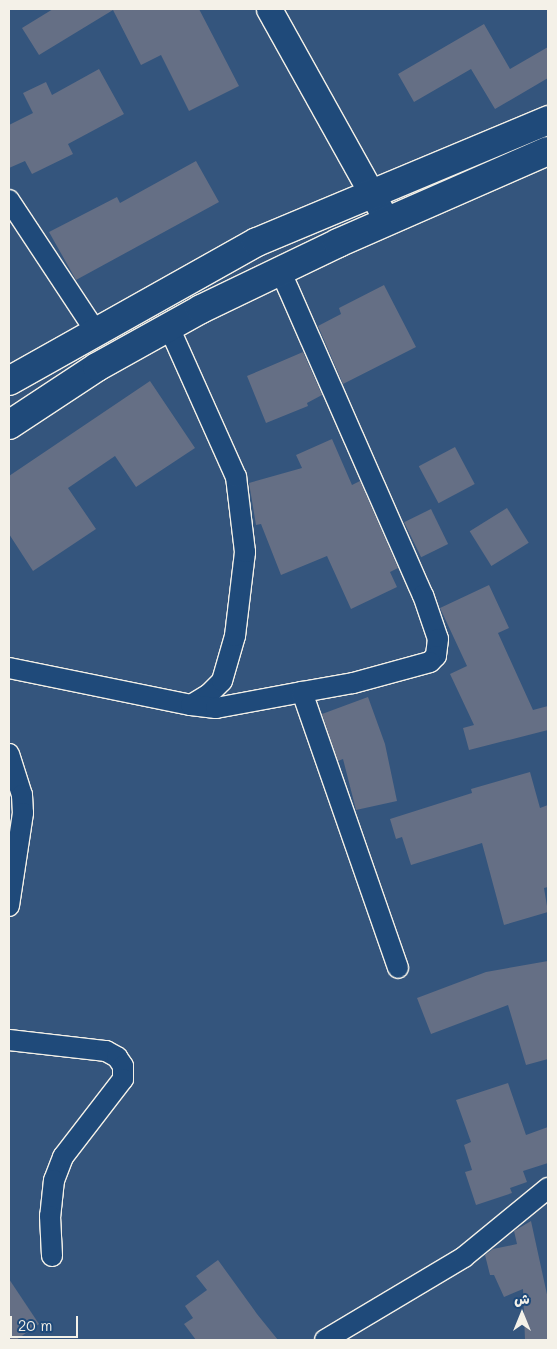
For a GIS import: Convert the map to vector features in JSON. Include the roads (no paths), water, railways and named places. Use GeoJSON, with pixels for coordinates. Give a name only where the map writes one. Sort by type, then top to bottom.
{"type":"FeatureCollection","features":[{"type":"Feature","properties":{"kind":"main road"},"geometry":{"type":"LineString","coordinates":[[9,381],[257,242],[548,120]]}},
{"type":"Feature","properties":{"kind":"main road"},"geometry":{"type":"LineString","coordinates":[[9,425],[97,367],[169,327],[280,270],[548,151]]}},
{"type":"Feature","properties":{"kind":"street"},"geometry":{"type":"LineString","coordinates":[[269,9],[388,221]]}},
{"type":"Feature","properties":{"kind":"street"},"geometry":{"type":"LineString","coordinates":[[9,200],[96,332]]}},
{"type":"Feature","properties":{"kind":"street"},"geometry":{"type":"LineString","coordinates":[[9,668],[191,705],[216,708],[352,683],[430,662],[436,656],[438,639],[423,595],[280,270]]}},
{"type":"Feature","properties":{"kind":"street"},"geometry":{"type":"LineString","coordinates":[[169,327],[236,477],[244,552],[235,636],[222,681],[191,705]]}},
{"type":"Feature","properties":{"kind":"street"},"geometry":{"type":"LineString","coordinates":[[302,692],[398,968]]}},
{"type":"Feature","properties":{"kind":"street"},"geometry":{"type":"LineString","coordinates":[[9,754],[16,799],[9,906]]}},
{"type":"Feature","properties":{"kind":"street"},"geometry":{"type":"LineString","coordinates":[[9,1040],[106,1051],[117,1056],[123,1066],[123,1079],[63,1157],[54,1180],[50,1216],[52,1256]]}},
{"type":"Feature","properties":{"kind":"street"},"geometry":{"type":"LineString","coordinates":[[325,1340],[464,1258],[548,1188]]}}]}
